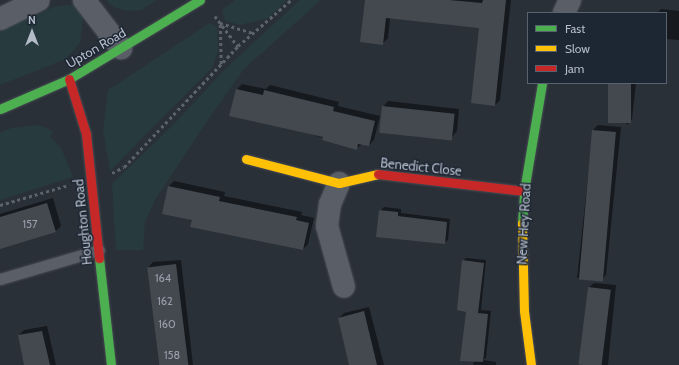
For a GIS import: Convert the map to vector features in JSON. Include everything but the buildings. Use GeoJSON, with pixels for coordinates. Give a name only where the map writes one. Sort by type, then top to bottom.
{"type":"FeatureCollection","features":[{"type":"Feature","properties":{"kind":"street"},"geometry":{"type":"LineString","coordinates":[[0,19],[38,0]]}},
{"type":"Feature","properties":{"kind":"street"},"geometry":{"type":"LineString","coordinates":[[84,0],[121,48]]}},
{"type":"Feature","properties":{"kind":"street","name":"Upton Road"},"geometry":{"type":"LineString","coordinates":[[0,109],[69,78],[200,0]]}},
{"type":"Feature","properties":{"kind":"street"},"geometry":{"type":"LineString","coordinates":[[564,12],[570,0]]}},
{"type":"Feature","properties":{"kind":"street","name":"Houghton Road"},"geometry":{"type":"LineString","coordinates":[[69,78],[86,134],[111,365]]}},
{"type":"Feature","properties":{"kind":"street","name":"New Hey Road"},"geometry":{"type":"LineString","coordinates":[[531,365],[524,311],[521,249],[524,192],[542,84]]}},
{"type":"Feature","properties":{"kind":"street","name":"Benedict Close"},"geometry":{"type":"LineString","coordinates":[[246,159],[339,183],[375,174],[524,192]]}},
{"type":"Feature","properties":{"kind":"street"},"geometry":{"type":"LineString","coordinates":[[339,183],[330,204],[327,226],[344,287]]}},
{"type":"Feature","properties":{"kind":"lane"},"geometry":{"type":"LineString","coordinates":[[0,279],[99,250]]}},
{"type":"Feature","properties":{"kind":"path"},"geometry":{"type":"LineString","coordinates":[[0,205],[70,185],[92,182],[124,167],[238,46],[291,0]]}},
{"type":"Feature","properties":{"kind":"path"},"geometry":{"type":"LineString","coordinates":[[211,12],[238,46]]}},
{"type":"Feature","properties":{"kind":"path"},"geometry":{"type":"LineString","coordinates":[[220,23],[253,33]]}},
{"type":"Feature","properties":{"kind":"path"},"geometry":{"type":"LineString","coordinates":[[220,23],[221,64]]}},
{"type":"Feature","properties":{"kind":"green space"},"geometry":{"type":"Polygon","coordinates":[[[106,0],[156,0],[142,10],[126,11],[114,7],[106,0]]]}},
{"type":"Feature","properties":{"kind":"green space"},"geometry":{"type":"Polygon","coordinates":[[[235,0],[287,0],[268,18],[240,25],[225,21],[222,10],[235,0]]]}},
{"type":"Feature","properties":{"kind":"green space"},"geometry":{"type":"Polygon","coordinates":[[[300,0],[321,0],[244,69],[207,121],[155,200],[145,222],[143,250],[116,250],[112,184],[175,123],[227,67],[300,0]]]}},
{"type":"Feature","properties":{"kind":"green space"},"geometry":{"type":"Polygon","coordinates":[[[73,4],[83,18],[80,43],[66,59],[0,85],[0,30],[54,7],[73,4]]]}},
{"type":"Feature","properties":{"kind":"green space"},"geometry":{"type":"Polygon","coordinates":[[[210,23],[217,27],[218,51],[212,68],[110,171],[103,130],[108,90],[210,23]]]}},
{"type":"Feature","properties":{"kind":"green space"},"geometry":{"type":"Polygon","coordinates":[[[39,125],[53,131],[50,136],[61,148],[73,177],[0,200],[0,133],[11,128],[39,125]]]}},
{"type":"Feature","properties":{"kind":"traffic: fast"},"geometry":{"type":"LineString","coordinates":[[0,109],[69,79],[200,0]]}},
{"type":"Feature","properties":{"kind":"traffic: fast"},"geometry":{"type":"LineString","coordinates":[[522,223],[524,191],[542,84]]}},
{"type":"Feature","properties":{"kind":"traffic: fast"},"geometry":{"type":"LineString","coordinates":[[99,258],[111,365]]}},
{"type":"Feature","properties":{"kind":"traffic: slow"},"geometry":{"type":"LineString","coordinates":[[246,159],[339,183],[378,174]]}},
{"type":"Feature","properties":{"kind":"traffic: slow"},"geometry":{"type":"LineString","coordinates":[[522,223],[524,311],[531,365]]}},
{"type":"Feature","properties":{"kind":"traffic: jam"},"geometry":{"type":"LineString","coordinates":[[69,79],[86,134],[99,258]]}},
{"type":"Feature","properties":{"kind":"traffic: jam"},"geometry":{"type":"LineString","coordinates":[[378,174],[524,191]]}}]}
